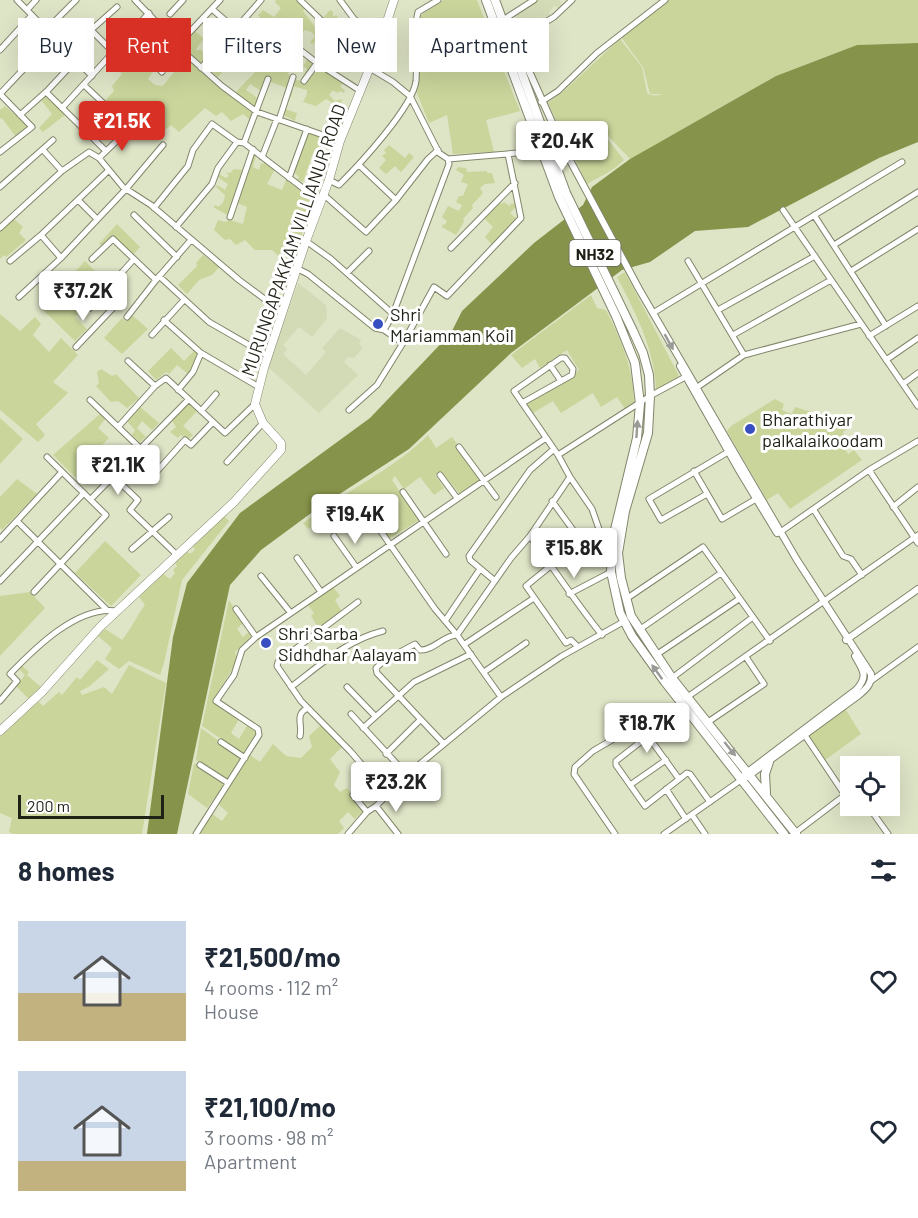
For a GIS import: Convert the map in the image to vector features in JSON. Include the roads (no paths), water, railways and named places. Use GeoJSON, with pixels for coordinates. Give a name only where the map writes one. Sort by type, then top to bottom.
{"type":"FeatureCollection","features":[{"type":"Feature","properties":{"kind":"highway","name":"NH32"},"geometry":{"type":"LineString","coordinates":[[486,0],[541,151],[620,315],[643,353],[649,375],[648,433],[625,511],[618,553],[631,616],[684,700],[708,722],[796,834]]}},
{"type":"Feature","properties":{"kind":"highway","name":"NH32"},"geometry":{"type":"LineString","coordinates":[[495,0],[562,195]]}},
{"type":"Feature","properties":{"kind":"highway","name":"NH32"},"geometry":{"type":"LineString","coordinates":[[620,315],[635,363],[640,404],[634,455],[617,515],[610,572],[623,622],[782,833]]}},
{"type":"Feature","properties":{"kind":"highway"},"geometry":{"type":"LineString","coordinates":[[766,795],[765,774],[770,762]]}},
{"type":"Feature","properties":{"kind":"main road","name":"MURUNGAPAKKAM VILLIANUR ROAD"},"geometry":{"type":"LineString","coordinates":[[388,18],[394,0]]}},
{"type":"Feature","properties":{"kind":"main road","name":"MURUNGAPAKKAM VILLIANUR ROAD"},"geometry":{"type":"LineString","coordinates":[[0,731],[42,692],[100,627],[234,502],[281,450],[279,440],[263,423],[255,404],[282,312],[366,72]]}},
{"type":"Feature","properties":{"kind":"street"},"geometry":{"type":"LineString","coordinates":[[17,0],[36,18]]}},
{"type":"Feature","properties":{"kind":"street"},"geometry":{"type":"LineString","coordinates":[[27,10],[36,0]]}},
{"type":"Feature","properties":{"kind":"street"},"geometry":{"type":"LineString","coordinates":[[58,18],[76,0]]}},
{"type":"Feature","properties":{"kind":"street"},"geometry":{"type":"LineString","coordinates":[[170,14],[183,0]]}},
{"type":"Feature","properties":{"kind":"street"},"geometry":{"type":"LineString","coordinates":[[137,1],[165,32],[176,24],[189,33],[220,0]]}},
{"type":"Feature","properties":{"kind":"street"},"geometry":{"type":"LineString","coordinates":[[245,18],[261,0]]}},
{"type":"Feature","properties":{"kind":"street"},"geometry":{"type":"LineString","coordinates":[[300,0],[319,18]]}},
{"type":"Feature","properties":{"kind":"street"},"geometry":{"type":"LineString","coordinates":[[340,0],[353,18]]}},
{"type":"Feature","properties":{"kind":"street"},"geometry":{"type":"LineString","coordinates":[[329,180],[339,185],[359,165],[398,117],[414,92],[416,82],[415,23],[418,12],[438,0]]}},
{"type":"Feature","properties":{"kind":"street"},"geometry":{"type":"LineString","coordinates":[[499,9],[506,18],[534,0]]}},
{"type":"Feature","properties":{"kind":"street"},"geometry":{"type":"LineString","coordinates":[[549,20],[572,0]]}},
{"type":"Feature","properties":{"kind":"street"},"geometry":{"type":"LineString","coordinates":[[541,102],[558,91],[597,53],[665,0]]}},
{"type":"Feature","properties":{"kind":"street"},"geometry":{"type":"LineString","coordinates":[[94,27],[117,7]]}},
{"type":"Feature","properties":{"kind":"street"},"geometry":{"type":"LineString","coordinates":[[212,9],[222,18]]}},
{"type":"Feature","properties":{"kind":"street"},"geometry":{"type":"LineString","coordinates":[[145,18],[149,13]]}},
{"type":"Feature","properties":{"kind":"street"},"geometry":{"type":"LineString","coordinates":[[0,50],[33,15]]}},
{"type":"Feature","properties":{"kind":"street"},"geometry":{"type":"LineString","coordinates":[[94,33],[106,45]]}},
{"type":"Feature","properties":{"kind":"street"},"geometry":{"type":"LineString","coordinates":[[303,52],[315,61]]}},
{"type":"Feature","properties":{"kind":"street"},"geometry":{"type":"LineString","coordinates":[[191,59],[257,112],[340,141]]}},
{"type":"Feature","properties":{"kind":"street"},"geometry":{"type":"LineString","coordinates":[[62,108],[106,61]]}},
{"type":"Feature","properties":{"kind":"street"},"geometry":{"type":"LineString","coordinates":[[304,81],[315,66]]}},
{"type":"Feature","properties":{"kind":"street"},"geometry":{"type":"LineString","coordinates":[[0,152],[32,127],[0,94],[21,72]]}},
{"type":"Feature","properties":{"kind":"street"},"geometry":{"type":"LineString","coordinates":[[20,115],[65,72]]}},
{"type":"Feature","properties":{"kind":"street"},"geometry":{"type":"LineString","coordinates":[[88,72],[92,76]]}},
{"type":"Feature","properties":{"kind":"street"},"geometry":{"type":"LineString","coordinates":[[331,72],[359,90]]}},
{"type":"Feature","properties":{"kind":"street"},"geometry":{"type":"LineString","coordinates":[[376,72],[410,96],[439,153],[448,159],[541,151]]}},
{"type":"Feature","properties":{"kind":"street"},"geometry":{"type":"LineString","coordinates":[[528,72],[580,181],[639,290],[728,452],[779,533]]}},
{"type":"Feature","properties":{"kind":"street"},"geometry":{"type":"LineString","coordinates":[[262,157],[293,77]]}},
{"type":"Feature","properties":{"kind":"street"},"geometry":{"type":"LineString","coordinates":[[244,143],[268,79]]}},
{"type":"Feature","properties":{"kind":"street"},"geometry":{"type":"LineString","coordinates":[[84,85],[102,102],[105,108],[84,130]]}},
{"type":"Feature","properties":{"kind":"street"},"geometry":{"type":"LineString","coordinates":[[46,92],[106,151]]}},
{"type":"Feature","properties":{"kind":"street"},"geometry":{"type":"LineString","coordinates":[[154,208],[188,166],[193,150],[212,124],[237,142],[244,143],[253,149],[289,178],[322,198],[366,232],[438,150]]}},
{"type":"Feature","properties":{"kind":"street"},"geometry":{"type":"LineString","coordinates":[[99,158],[129,129]]}},
{"type":"Feature","properties":{"kind":"street"},"geometry":{"type":"LineString","coordinates":[[289,178],[307,129]]}},
{"type":"Feature","properties":{"kind":"street"},"geometry":{"type":"LineString","coordinates":[[0,187],[53,140]]}},
{"type":"Feature","properties":{"kind":"street"},"geometry":{"type":"LineString","coordinates":[[176,227],[212,184],[218,168],[237,142]]}},
{"type":"Feature","properties":{"kind":"street"},"geometry":{"type":"LineString","coordinates":[[19,297],[61,258],[163,146]]}},
{"type":"Feature","properties":{"kind":"street"},"geometry":{"type":"LineString","coordinates":[[230,217],[253,149]]}},
{"type":"Feature","properties":{"kind":"street"},"geometry":{"type":"LineString","coordinates":[[43,150],[62,171]]}},
{"type":"Feature","properties":{"kind":"street"},"geometry":{"type":"LineString","coordinates":[[0,228],[62,171],[89,152],[99,158],[126,189],[154,208],[239,280],[282,312]]}},
{"type":"Feature","properties":{"kind":"street"},"geometry":{"type":"LineString","coordinates":[[349,410],[377,385],[404,343],[434,287],[447,296],[521,218],[508,154]]}},
{"type":"Feature","properties":{"kind":"street"},"geometry":{"type":"LineString","coordinates":[[384,330],[393,314],[446,174],[448,159]]}},
{"type":"Feature","properties":{"kind":"street"},"geometry":{"type":"LineString","coordinates":[[653,314],[902,162]]}},
{"type":"Feature","properties":{"kind":"street"},"geometry":{"type":"LineString","coordinates":[[359,165],[396,200]]}},
{"type":"Feature","properties":{"kind":"street"},"geometry":{"type":"LineString","coordinates":[[10,261],[41,235],[109,170]]}},
{"type":"Feature","properties":{"kind":"street"},"geometry":{"type":"LineString","coordinates":[[451,248],[515,183]]}},
{"type":"Feature","properties":{"kind":"street"},"geometry":{"type":"LineString","coordinates":[[834,245],[918,192]]}},
{"type":"Feature","properties":{"kind":"street"},"geometry":{"type":"LineString","coordinates":[[78,200],[97,219]]}},
{"type":"Feature","properties":{"kind":"street"},"geometry":{"type":"LineString","coordinates":[[783,210],[918,406]]}},
{"type":"Feature","properties":{"kind":"street"},"geometry":{"type":"LineString","coordinates":[[814,215],[886,326]]}},
{"type":"Feature","properties":{"kind":"street"},"geometry":{"type":"LineString","coordinates":[[134,216],[177,256]]}},
{"type":"Feature","properties":{"kind":"street"},"geometry":{"type":"LineString","coordinates":[[851,271],[918,229]]}},
{"type":"Feature","properties":{"kind":"street"},"geometry":{"type":"LineString","coordinates":[[41,235],[61,258]]}},
{"type":"Feature","properties":{"kind":"street"},"geometry":{"type":"LineString","coordinates":[[92,259],[113,238],[134,259],[209,322],[268,356]]}},
{"type":"Feature","properties":{"kind":"street"},"geometry":{"type":"LineString","coordinates":[[127,317],[157,278],[191,240]]}},
{"type":"Feature","properties":{"kind":"street"},"geometry":{"type":"LineString","coordinates":[[306,241],[347,273],[393,314]]}},
{"type":"Feature","properties":{"kind":"street"},"geometry":{"type":"LineString","coordinates":[[347,273],[369,251]]}},
{"type":"Feature","properties":{"kind":"street"},"geometry":{"type":"LineString","coordinates":[[718,310],[815,256]]}},
{"type":"Feature","properties":{"kind":"street"},"geometry":{"type":"LineString","coordinates":[[90,308],[134,259]]}},
{"type":"Feature","properties":{"kind":"street"},"geometry":{"type":"LineString","coordinates":[[688,261],[744,355]]}},
{"type":"Feature","properties":{"kind":"street"},"geometry":{"type":"LineString","coordinates":[[298,269],[308,274],[375,328],[384,330],[404,343]]}},
{"type":"Feature","properties":{"kind":"street"},"geometry":{"type":"LineString","coordinates":[[733,335],[831,280]]}},
{"type":"Feature","properties":{"kind":"street"},"geometry":{"type":"LineString","coordinates":[[76,347],[111,309],[99,298]]}},
{"type":"Feature","properties":{"kind":"street"},"geometry":{"type":"LineString","coordinates":[[152,335],[184,300]]}},
{"type":"Feature","properties":{"kind":"street"},"geometry":{"type":"LineString","coordinates":[[869,336],[918,307]]}},
{"type":"Feature","properties":{"kind":"street"},"geometry":{"type":"LineString","coordinates":[[164,320],[201,353],[259,387]]}},
{"type":"Feature","properties":{"kind":"street"},"geometry":{"type":"LineString","coordinates":[[696,388],[744,355],[861,324]]}},
{"type":"Feature","properties":{"kind":"street"},"geometry":{"type":"LineString","coordinates":[[886,360],[918,338]]}},
{"type":"Feature","properties":{"kind":"street"},"geometry":{"type":"LineString","coordinates":[[178,390],[193,372],[201,353]]}},
{"type":"Feature","properties":{"kind":"street"},"geometry":{"type":"LineString","coordinates":[[522,403],[573,372],[563,357],[515,390],[514,393],[556,452],[592,509],[599,529],[612,552]]}},
{"type":"Feature","properties":{"kind":"street"},"geometry":{"type":"LineString","coordinates":[[128,361],[155,386]]}},
{"type":"Feature","properties":{"kind":"street"},"geometry":{"type":"LineString","coordinates":[[550,365],[561,381]]}},
{"type":"Feature","properties":{"kind":"street"},"geometry":{"type":"LineString","coordinates":[[903,384],[918,373]]}},
{"type":"Feature","properties":{"kind":"street"},"geometry":{"type":"LineString","coordinates":[[495,582],[469,559],[470,554],[530,470],[556,452],[687,376]]}},
{"type":"Feature","properties":{"kind":"street"},"geometry":{"type":"LineString","coordinates":[[687,376],[820,604],[871,674],[868,687],[859,695],[804,734],[770,762],[749,774]]}},
{"type":"Feature","properties":{"kind":"street"},"geometry":{"type":"LineString","coordinates":[[118,426],[155,386],[166,378],[225,433],[255,404]]}},
{"type":"Feature","properties":{"kind":"street"},"geometry":{"type":"LineString","coordinates":[[201,411],[216,394]]}},
{"type":"Feature","properties":{"kind":"street"},"geometry":{"type":"LineString","coordinates":[[90,400],[140,448]]}},
{"type":"Feature","properties":{"kind":"street"},"geometry":{"type":"LineString","coordinates":[[90,499],[188,400]]}},
{"type":"Feature","properties":{"kind":"street"},"geometry":{"type":"LineString","coordinates":[[150,479],[185,440],[191,445],[213,422]]}},
{"type":"Feature","properties":{"kind":"street"},"geometry":{"type":"LineString","coordinates":[[227,462],[263,423]]}},
{"type":"Feature","properties":{"kind":"street"},"geometry":{"type":"LineString","coordinates":[[196,834],[259,735],[259,731],[218,703],[216,699],[234,675],[242,650],[290,612],[546,438]]}},
{"type":"Feature","properties":{"kind":"street"},"geometry":{"type":"LineString","coordinates":[[779,533],[869,470],[918,441]]}},
{"type":"Feature","properties":{"kind":"street"},"geometry":{"type":"LineString","coordinates":[[459,447],[496,497]]}},
{"type":"Feature","properties":{"kind":"street"},"geometry":{"type":"LineString","coordinates":[[707,494],[661,520],[649,499],[728,452]]}},
{"type":"Feature","properties":{"kind":"street"},"geometry":{"type":"LineString","coordinates":[[34,592],[106,515],[47,457]]}},
{"type":"Feature","properties":{"kind":"street"},"geometry":{"type":"LineString","coordinates":[[684,700],[917,538],[892,507],[869,470]]}},
{"type":"Feature","properties":{"kind":"street"},"geometry":{"type":"LineString","coordinates":[[694,471],[722,519],[756,499]]}},
{"type":"Feature","properties":{"kind":"street"},"geometry":{"type":"LineString","coordinates":[[1,537],[18,522],[62,472]]}},
{"type":"Feature","properties":{"kind":"street"},"geometry":{"type":"LineString","coordinates":[[440,475],[457,498]]}},
{"type":"Feature","properties":{"kind":"street"},"geometry":{"type":"LineString","coordinates":[[113,476],[138,500],[130,510],[177,555]]}},
{"type":"Feature","properties":{"kind":"street"},"geometry":{"type":"LineString","coordinates":[[444,744],[377,673],[376,667],[415,644],[422,651],[457,635],[570,477]]}},
{"type":"Feature","properties":{"kind":"street"},"geometry":{"type":"LineString","coordinates":[[892,507],[918,487]]}},
{"type":"Feature","properties":{"kind":"street"},"geometry":{"type":"LineString","coordinates":[[403,492],[446,554]]}},
{"type":"Feature","properties":{"kind":"street"},"geometry":{"type":"LineString","coordinates":[[0,581],[84,493]]}},
{"type":"Feature","properties":{"kind":"street"},"geometry":{"type":"LineString","coordinates":[[552,501],[581,541]]}},
{"type":"Feature","properties":{"kind":"street"},"geometry":{"type":"LineString","coordinates":[[366,510],[445,621],[465,644],[501,697]]}},
{"type":"Feature","properties":{"kind":"street"},"geometry":{"type":"LineString","coordinates":[[814,510],[843,556],[851,560],[862,575]]}},
{"type":"Feature","properties":{"kind":"street"},"geometry":{"type":"LineString","coordinates":[[132,549],[169,517]]}},
{"type":"Feature","properties":{"kind":"street"},"geometry":{"type":"LineString","coordinates":[[18,522],[106,609]]}},
{"type":"Feature","properties":{"kind":"street"},"geometry":{"type":"LineString","coordinates":[[578,647],[571,640],[566,643],[526,586],[599,529]]}},
{"type":"Feature","properties":{"kind":"street"},"geometry":{"type":"LineString","coordinates":[[334,536],[356,567]]}},
{"type":"Feature","properties":{"kind":"street"},"geometry":{"type":"LineString","coordinates":[[530,536],[552,564],[569,594],[602,635]]}},
{"type":"Feature","properties":{"kind":"street"},"geometry":{"type":"LineString","coordinates":[[626,599],[703,547],[770,641]]}},
{"type":"Feature","properties":{"kind":"street"},"geometry":{"type":"LineString","coordinates":[[297,558],[321,592]]}},
{"type":"Feature","properties":{"kind":"street"},"geometry":{"type":"LineString","coordinates":[[445,621],[480,569]]}},
{"type":"Feature","properties":{"kind":"street"},"geometry":{"type":"LineString","coordinates":[[569,594],[610,572]]}},
{"type":"Feature","properties":{"kind":"street"},"geometry":{"type":"LineString","coordinates":[[639,630],[721,573]]}},
{"type":"Feature","properties":{"kind":"street"},"geometry":{"type":"LineString","coordinates":[[261,576],[290,612]]}},
{"type":"Feature","properties":{"kind":"street"},"geometry":{"type":"LineString","coordinates":[[847,640],[918,589]]}},
{"type":"Feature","properties":{"kind":"street"},"geometry":{"type":"LineString","coordinates":[[465,644],[534,598]]}},
{"type":"Feature","properties":{"kind":"street"},"geometry":{"type":"LineString","coordinates":[[656,655],[739,599]]}},
{"type":"Feature","properties":{"kind":"street"},"geometry":{"type":"LineString","coordinates":[[358,602],[278,662],[278,670],[308,708],[351,752],[387,794]]}},
{"type":"Feature","properties":{"kind":"street"},"geometry":{"type":"LineString","coordinates":[[0,701],[17,681],[10,674],[61,628],[106,609],[117,611]]}},
{"type":"Feature","properties":{"kind":"street"},"geometry":{"type":"LineString","coordinates":[[236,609],[256,637]]}},
{"type":"Feature","properties":{"kind":"street"},"geometry":{"type":"LineString","coordinates":[[672,678],[753,617]]}},
{"type":"Feature","properties":{"kind":"street"},"geometry":{"type":"LineString","coordinates":[[348,834],[387,794],[501,697],[578,647],[623,622]]}},
{"type":"Feature","properties":{"kind":"street"},"geometry":{"type":"LineString","coordinates":[[291,687],[352,641],[383,631]]}},
{"type":"Feature","properties":{"kind":"street"},"geometry":{"type":"LineString","coordinates":[[664,834],[749,774],[856,690],[863,682],[864,675],[847,640]]}},
{"type":"Feature","properties":{"kind":"street"},"geometry":{"type":"LineString","coordinates":[[484,672],[526,643]]}},
{"type":"Feature","properties":{"kind":"street"},"geometry":{"type":"LineString","coordinates":[[871,681],[918,647]]}},
{"type":"Feature","properties":{"kind":"street"},"geometry":{"type":"LineString","coordinates":[[363,728],[414,682],[471,654]]}},
{"type":"Feature","properties":{"kind":"street"},"geometry":{"type":"LineString","coordinates":[[708,722],[765,684],[746,657]]}},
{"type":"Feature","properties":{"kind":"street"},"geometry":{"type":"LineString","coordinates":[[347,687],[375,716]]}},
{"type":"Feature","properties":{"kind":"street"},"geometry":{"type":"LineString","coordinates":[[300,736],[300,716],[308,708]]}},
{"type":"Feature","properties":{"kind":"street"},"geometry":{"type":"LineString","coordinates":[[351,714],[408,776]]}},
{"type":"Feature","properties":{"kind":"street"},"geometry":{"type":"LineString","coordinates":[[386,754],[420,720]]}},
{"type":"Feature","properties":{"kind":"street"},"geometry":{"type":"LineString","coordinates":[[615,834],[574,774],[575,767],[592,751],[633,727],[641,728],[679,778]]}},
{"type":"Feature","properties":{"kind":"street"},"geometry":{"type":"LineString","coordinates":[[804,734],[840,783]]}},
{"type":"Feature","properties":{"kind":"street"},"geometry":{"type":"LineString","coordinates":[[648,736],[616,761],[616,765],[645,806],[679,778],[689,773],[710,802]]}},
{"type":"Feature","properties":{"kind":"street"},"geometry":{"type":"LineString","coordinates":[[221,742],[245,758]]}},
{"type":"Feature","properties":{"kind":"street"},"geometry":{"type":"LineString","coordinates":[[630,785],[666,760]]}},
{"type":"Feature","properties":{"kind":"street"},"geometry":{"type":"LineString","coordinates":[[200,765],[228,783]]}},
{"type":"Feature","properties":{"kind":"street"},"geometry":{"type":"LineString","coordinates":[[666,789],[686,819]]}},
{"type":"Feature","properties":{"kind":"street"},"geometry":{"type":"LineString","coordinates":[[353,795],[367,812]]}},
{"type":"Feature","properties":{"kind":"street"},"geometry":{"type":"LineString","coordinates":[[796,834],[840,800]]}},
{"type":"Feature","properties":{"kind":"street"},"geometry":{"type":"LineString","coordinates":[[376,806],[398,834]]}},
{"type":"Feature","properties":{"kind":"street"},"geometry":{"type":"LineString","coordinates":[[692,815],[705,834]]}},
{"type":"Feature","properties":{"kind":"street"},"geometry":{"type":"LineString","coordinates":[[875,816],[888,834]]}},
{"type":"Feature","properties":{"kind":"place","name":"Shri Mariamman Koil"},"geometry":{"type":"Point","coordinates":[378,324]}},
{"type":"Feature","properties":{"kind":"place","name":"Bharathiyar palkalaikoodam"},"geometry":{"type":"Point","coordinates":[750,429]}},
{"type":"Feature","properties":{"kind":"place","name":"Shri Sarba Sidhdhar Aalayam"},"geometry":{"type":"Point","coordinates":[266,643]}}]}
